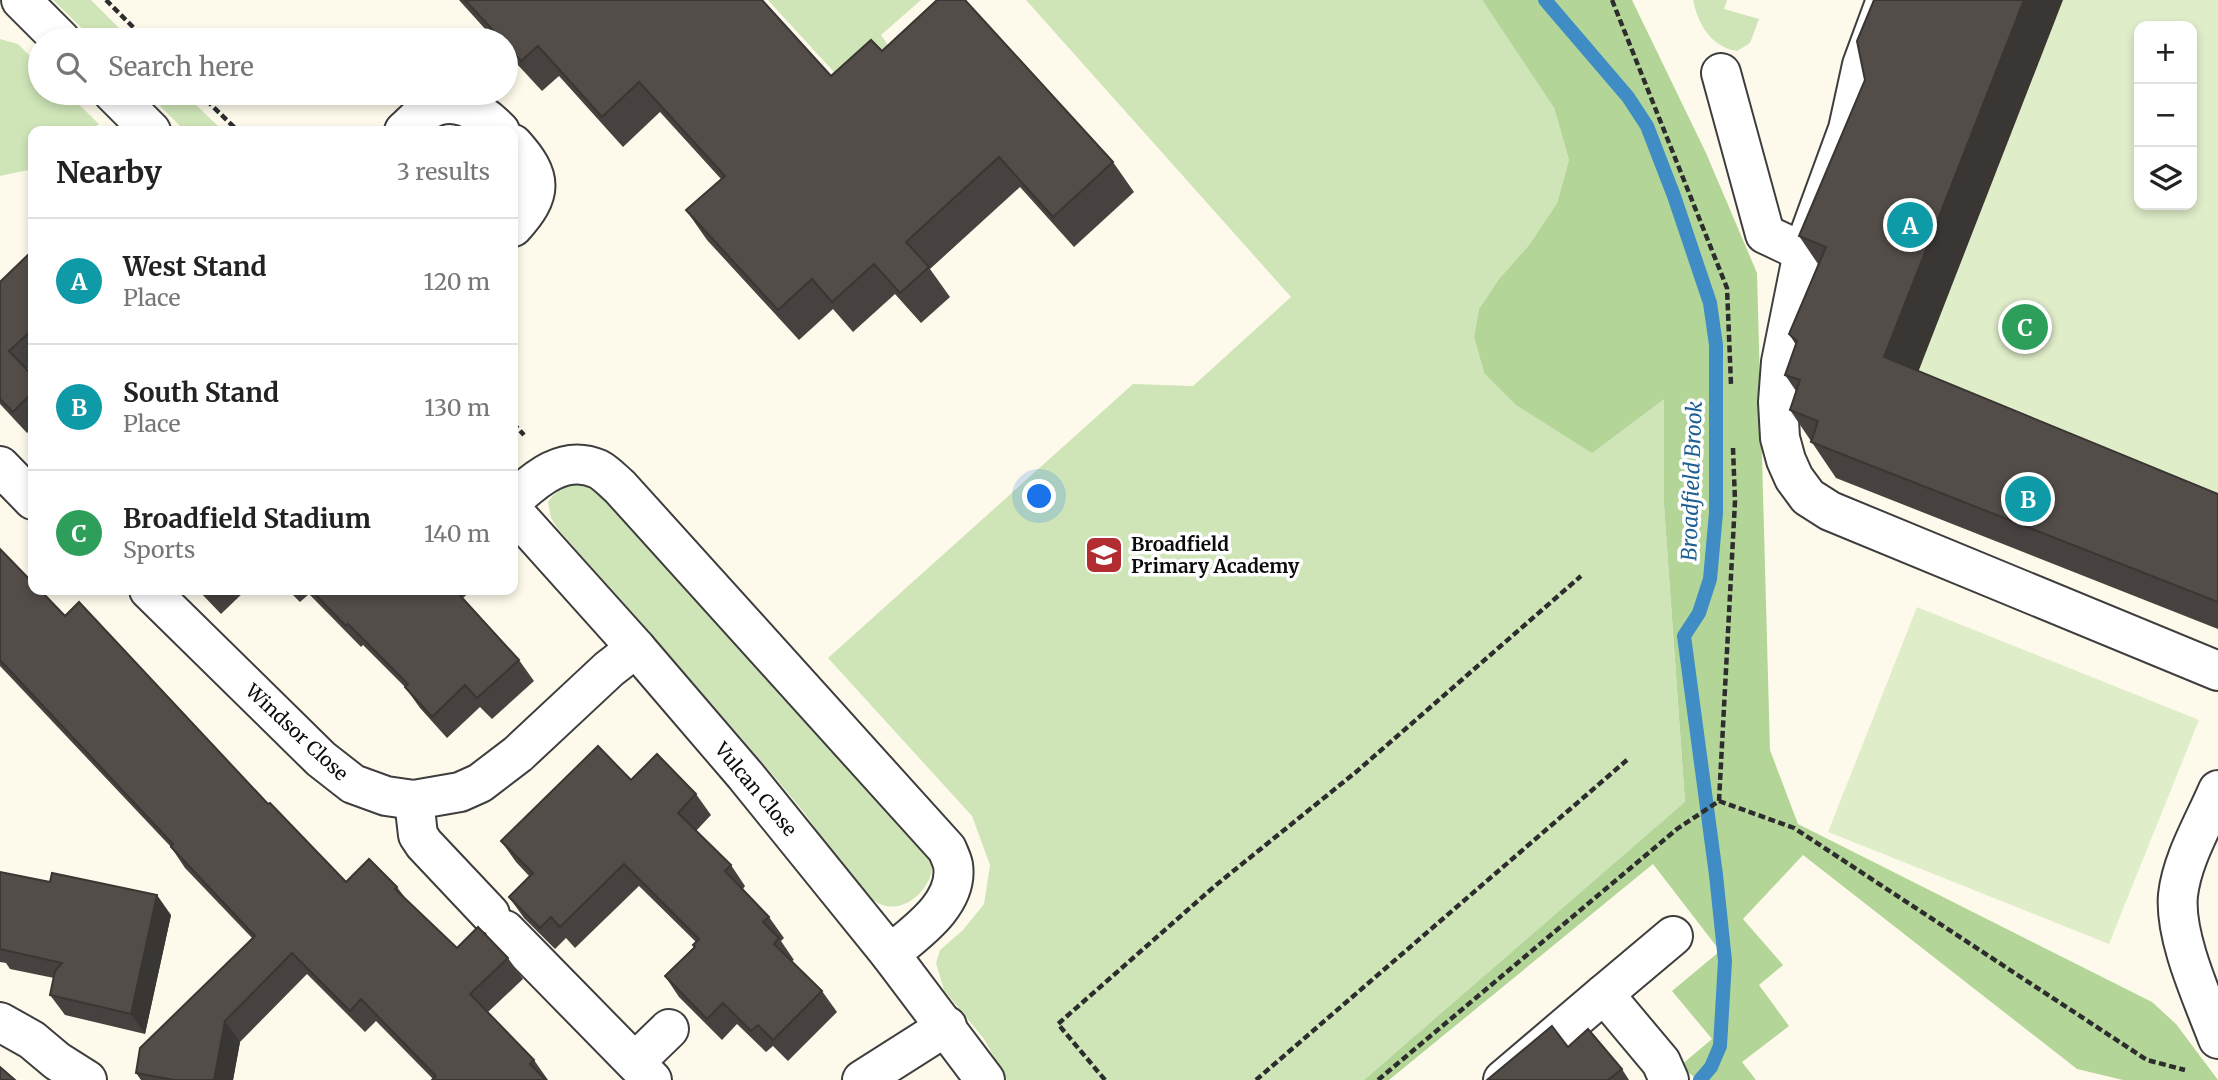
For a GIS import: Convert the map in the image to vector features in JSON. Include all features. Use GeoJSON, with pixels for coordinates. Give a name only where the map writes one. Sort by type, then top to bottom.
{"type":"FeatureCollection","features":[{"type":"Feature","properties":{"kind":"street"},"geometry":{"type":"LineString","coordinates":[[21,0],[49,28]]}},
{"type":"Feature","properties":{"kind":"street"},"geometry":{"type":"LineString","coordinates":[[1886,0],[1862,65],[1848,129],[1803,252],[1781,362],[1780,438],[1794,478],[1808,496],[1830,511],[2218,671]]}},
{"type":"Feature","properties":{"kind":"street"},"geometry":{"type":"LineString","coordinates":[[1721,73],[1765,234],[1803,252]]}},
{"type":"Feature","properties":{"kind":"street"},"geometry":{"type":"LineString","coordinates":[[125,105],[146,126]]}},
{"type":"Feature","properties":{"kind":"street"},"geometry":{"type":"LineString","coordinates":[[410,126],[426,111],[441,105]]}},
{"type":"Feature","properties":{"kind":"street"},"geometry":{"type":"LineString","coordinates":[[461,105],[473,109],[495,126]]}},
{"type":"Feature","properties":{"kind":"street"},"geometry":{"type":"LineString","coordinates":[[518,150],[533,169],[537,180],[536,192],[527,211],[518,221]]}},
{"type":"Feature","properties":{"kind":"street"},"geometry":{"type":"LineString","coordinates":[[518,496],[555,468],[584,465],[600,470],[620,487],[947,849],[953,866],[952,885],[942,905],[926,923],[890,954]]}},
{"type":"Feature","properties":{"kind":"street"},"geometry":{"type":"LineString","coordinates":[[0,466],[28,495]]}},
{"type":"Feature","properties":{"kind":"street","name":"Vulcan Close"},"geometry":{"type":"LineString","coordinates":[[518,517],[745,775],[947,1026],[985,1080]]}},
{"type":"Feature","properties":{"kind":"street","name":"Windsor Close"},"geometry":{"type":"LineString","coordinates":[[154,595],[321,759],[353,784],[386,796],[414,800],[460,792],[480,783],[518,754],[609,668],[636,648]]}},
{"type":"Feature","properties":{"kind":"street"},"geometry":{"type":"LineString","coordinates":[[2218,790],[2185,868],[2178,895],[2179,917],[2186,950],[2218,1038]]}},
{"type":"Feature","properties":{"kind":"street"},"geometry":{"type":"LineString","coordinates":[[414,800],[418,835],[424,844],[644,1071],[669,1029]]}},
{"type":"Feature","properties":{"kind":"street"},"geometry":{"type":"LineString","coordinates":[[1503,1080],[1673,936]]}},
{"type":"Feature","properties":{"kind":"street"},"geometry":{"type":"LineString","coordinates":[[1604,994],[1661,1062],[1669,1080]]}},
{"type":"Feature","properties":{"kind":"street"},"geometry":{"type":"LineString","coordinates":[[0,1022],[32,1040],[57,1061],[87,1080]]}},
{"type":"Feature","properties":{"kind":"street"},"geometry":{"type":"LineString","coordinates":[[862,1080],[947,1026]]}},
{"type":"Feature","properties":{"kind":"path"},"geometry":{"type":"LineString","coordinates":[[106,0],[134,28]]}},
{"type":"Feature","properties":{"kind":"path"},"geometry":{"type":"LineString","coordinates":[[1612,0],[1727,288],[1731,394]]}},
{"type":"Feature","properties":{"kind":"path"},"geometry":{"type":"LineString","coordinates":[[211,105],[233,126]]}},
{"type":"Feature","properties":{"kind":"path"},"geometry":{"type":"LineString","coordinates":[[1718,802],[1735,501],[1733,448]]}},
{"type":"Feature","properties":{"kind":"path"},"geometry":{"type":"LineString","coordinates":[[1105,1080],[1058,1024],[1216,885],[1356,772],[1581,576]]}},
{"type":"Feature","properties":{"kind":"path"},"geometry":{"type":"LineString","coordinates":[[1256,1080],[1627,760]]}},
{"type":"Feature","properties":{"kind":"path"},"geometry":{"type":"LineString","coordinates":[[1378,1080],[1677,829],[1718,802]]}},
{"type":"Feature","properties":{"kind":"path"},"geometry":{"type":"LineString","coordinates":[[1718,802],[1794,828],[2147,1060],[2194,1073]]}},
{"type":"Feature","properties":{"kind":"green space"},"geometry":{"type":"Polygon","coordinates":[[[53,0],[91,0],[119,28],[82,28],[53,0]]]}},
{"type":"Feature","properties":{"kind":"green space"},"geometry":{"type":"Polygon","coordinates":[[[768,0],[921,0],[881,35],[897,58],[854,94],[768,0]]]}},
{"type":"Feature","properties":{"kind":"green space"},"geometry":{"type":"Polygon","coordinates":[[[1026,0],[1482,0],[1554,108],[1569,160],[1557,203],[1529,245],[1499,279],[1479,309],[1474,337],[1484,373],[1664,398],[1664,505],[1685,803],[1364,1080],[1007,1080],[984,1039],[944,990],[936,963],[940,950],[963,930],[984,904],[990,865],[972,816],[828,658],[1133,384],[1193,386],[1291,297],[1026,0]]]}},
{"type":"Feature","properties":{"kind":"green space"},"geometry":{"type":"Polygon","coordinates":[[[1482,0],[1632,0],[1706,153],[1757,273],[1770,750],[1798,824],[2152,1002],[2176,1024],[2218,1080],[2123,1080],[2077,1069],[1803,855],[1743,919],[1783,965],[1759,985],[1789,1026],[1742,1062],[1756,1080],[1698,1080],[1680,1066],[1712,1039],[1672,991],[1720,951],[1653,864],[1389,1080],[1364,1080],[1685,802],[1664,505],[1664,399],[1592,453],[1516,405],[1484,373],[1474,337],[1479,309],[1499,279],[1529,245],[1557,203],[1569,160],[1554,108],[1482,0]]]}},
{"type":"Feature","properties":{"kind":"green space"},"geometry":{"type":"Polygon","coordinates":[[[1693,0],[1727,0],[1724,9],[1759,19],[1750,43],[1737,51],[1720,45],[1702,26],[1693,0]]]}},
{"type":"Feature","properties":{"kind":"green space"},"geometry":{"type":"Polygon","coordinates":[[[1915,0],[2218,0],[2218,629],[1836,478],[1915,0]]]}},
{"type":"Feature","properties":{"kind":"green space"},"geometry":{"type":"Polygon","coordinates":[[[0,39],[18,44],[28,54],[28,105],[79,105],[99,124],[28,126],[28,170],[0,176],[0,39]]]}},
{"type":"Feature","properties":{"kind":"green space"},"geometry":{"type":"Polygon","coordinates":[[[159,105],[196,105],[218,126],[180,126],[159,105]]]}},
{"type":"Feature","properties":{"kind":"green space"},"geometry":{"type":"Polygon","coordinates":[[[585,481],[603,490],[932,858],[928,882],[911,901],[903,905],[886,906],[868,896],[858,886],[772,774],[558,529],[551,518],[548,502],[564,487],[585,481]]]}},
{"type":"Feature","properties":{"kind":"green space"},"geometry":{"type":"Polygon","coordinates":[[[1917,607],[2199,720],[2109,944],[1828,832],[1917,607]]]}},
{"type":"Feature","properties":{"kind":"building"},"geometry":{"type":"Polygon","coordinates":[[[465,0],[762,0],[831,76],[871,40],[882,51],[937,0],[965,0],[1113,162],[1053,217],[999,157],[906,242],[929,267],[900,293],[874,264],[832,302],[812,279],[778,310],[686,210],[725,176],[639,82],[602,117],[538,46],[521,61],[518,58],[518,28],[491,28],[465,0]]]}},
{"type":"Feature","properties":{"kind":"building"},"geometry":{"type":"Polygon","coordinates":[[[1874,0],[2024,0],[1884,357],[2218,494],[2218,602],[1811,442],[1818,421],[1790,410],[1800,380],[1785,375],[1797,341],[1789,334],[1826,247],[1799,236],[1865,80],[1857,41],[1874,0]]]}},
{"type":"Feature","properties":{"kind":"building"},"geometry":{"type":"Polygon","coordinates":[[[28,255],[28,334],[9,351],[28,371],[28,397],[13,412],[0,399],[0,282],[28,255]]]}},
{"type":"Feature","properties":{"kind":"building"},"geometry":{"type":"Polygon","coordinates":[[[0,549],[28,578],[28,595],[45,595],[65,616],[79,602],[268,804],[270,803],[346,882],[369,859],[397,887],[395,889],[457,948],[478,927],[508,958],[470,994],[534,1060],[530,1064],[546,1080],[432,1080],[436,1076],[361,999],[350,1011],[292,953],[225,1021],[214,1080],[174,1080],[136,1073],[140,1048],[255,936],[171,847],[173,844],[0,660],[0,549]]]}},
{"type":"Feature","properties":{"kind":"building"},"geometry":{"type":"Polygon","coordinates":[[[316,595],[460,595],[519,660],[477,698],[465,685],[432,717],[405,687],[408,684],[348,624],[346,626],[316,595]]]}},
{"type":"Feature","properties":{"kind":"building"},"geometry":{"type":"Polygon","coordinates":[[[598,746],[631,780],[657,754],[696,794],[678,813],[731,865],[725,871],[769,917],[763,922],[779,938],[774,944],[822,991],[773,1040],[758,1025],[751,1031],[723,1003],[707,1019],[665,976],[695,947],[693,945],[699,939],[624,864],[560,927],[551,917],[540,928],[509,897],[533,873],[501,841],[598,746]]]}},
{"type":"Feature","properties":{"kind":"building"},"geometry":{"type":"Polygon","coordinates":[[[0,872],[50,882],[52,873],[157,895],[131,1014],[50,995],[55,971],[62,963],[0,949],[0,872]]]}},
{"type":"Feature","properties":{"kind":"building"},"geometry":{"type":"Polygon","coordinates":[[[1552,1026],[1568,1047],[1588,1029],[1622,1069],[1608,1080],[1487,1080],[1552,1026]]]}},
{"type":"Feature","properties":{"kind":"building"},"geometry":{"type":"Polygon","coordinates":[[[0,1067],[15,1080],[0,1080],[0,1067]]]}},
{"type":"Feature","properties":{"kind":"waterway","name":"Broadfield Brook"},"geometry":{"type":"LineString","coordinates":[[1545,0],[1628,97],[1647,126],[1710,303],[1716,345],[1716,513],[1710,579],[1699,613],[1684,636],[1725,961],[1720,1046],[1711,1067],[1700,1080]]}},
{"type":"Feature","properties":{"kind":"place","name":"West Stand"},"geometry":{"type":"Point","coordinates":[1910,225]}},
{"type":"Feature","properties":{"kind":"place","name":"Broadfield Stadium"},"geometry":{"type":"Point","coordinates":[2025,327]}},
{"type":"Feature","properties":{"kind":"place","name":"South Stand"},"geometry":{"type":"Point","coordinates":[2028,499]}},
{"type":"Feature","properties":{"kind":"place","name":"Broadfield Primary Academy"},"geometry":{"type":"Point","coordinates":[1104,555]}}]}
